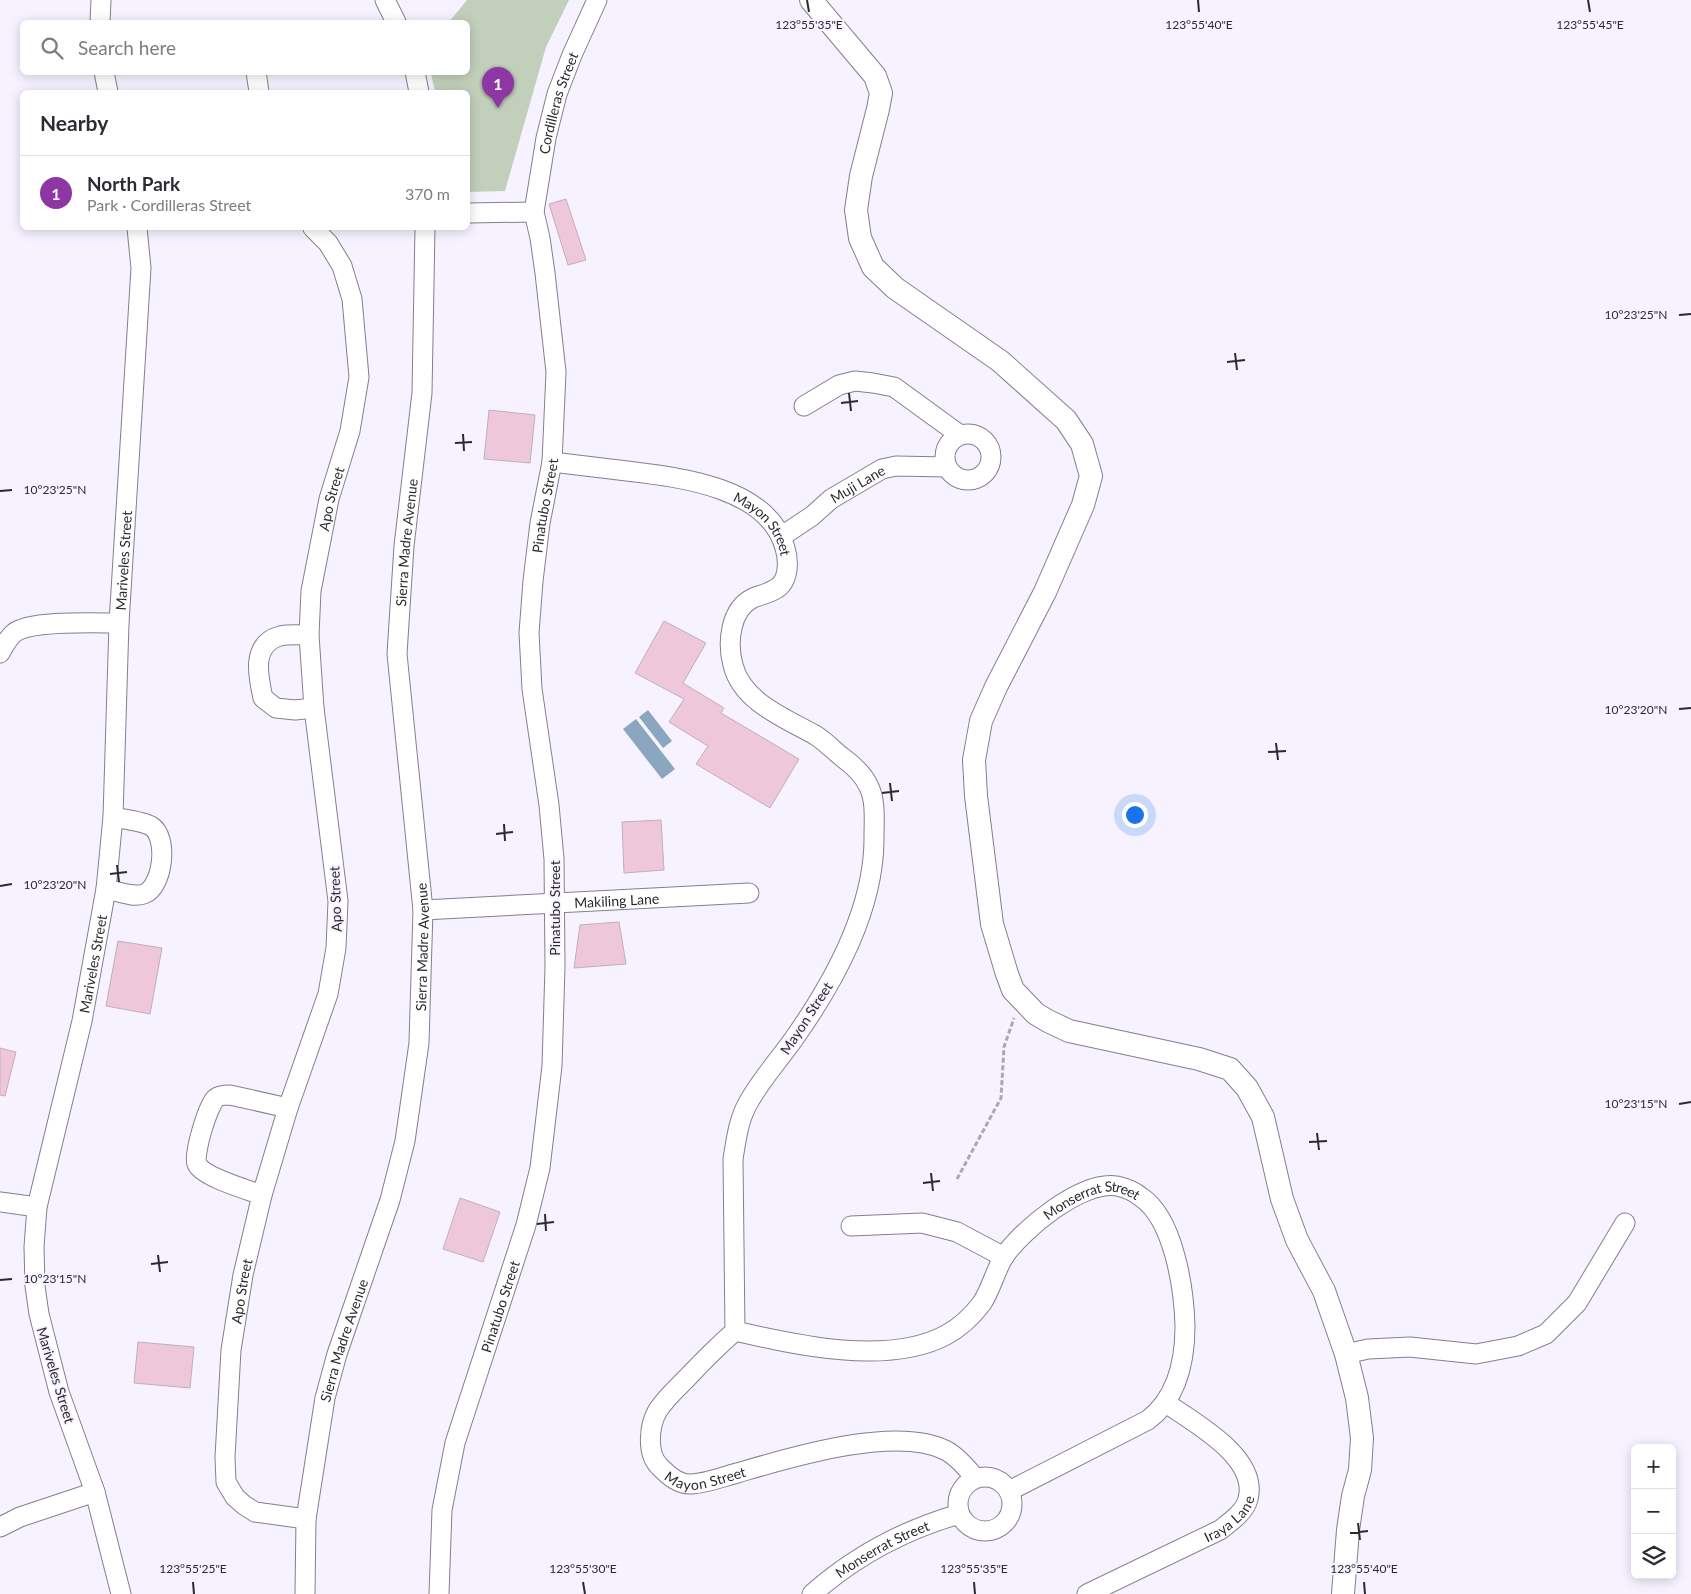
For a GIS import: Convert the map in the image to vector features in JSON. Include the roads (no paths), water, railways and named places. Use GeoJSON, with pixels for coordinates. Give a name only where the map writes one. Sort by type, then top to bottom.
{"type":"FeatureCollection","features":[{"type":"Feature","properties":{"kind":"street"},"geometry":{"type":"LineString","coordinates":[[100,20],[101,0]]}},
{"type":"Feature","properties":{"kind":"street"},"geometry":{"type":"LineString","coordinates":[[384,0],[395,20]]}},
{"type":"Feature","properties":{"kind":"street","name":"Cordilleras Street"},"geometry":{"type":"LineString","coordinates":[[534,212],[546,138],[557,94],[597,0]]}},
{"type":"Feature","properties":{"kind":"street"},"geometry":{"type":"LineString","coordinates":[[811,0],[875,76],[881,93],[861,176],[856,210],[860,238],[873,266],[895,288],[1000,362],[1066,420],[1082,444],[1091,476],[1083,505],[1046,592],[996,687],[981,721],[974,760],[976,796],[992,924],[1013,990],[1036,1014],[1069,1031],[1198,1059],[1230,1069],[1247,1088],[1263,1117],[1282,1199],[1297,1240],[1324,1291],[1346,1354],[1357,1398],[1362,1438],[1360,1470],[1353,1496],[1348,1530],[1343,1594]]}},
{"type":"Feature","properties":{"kind":"street"},"geometry":{"type":"LineString","coordinates":[[105,75],[108,90]]}},
{"type":"Feature","properties":{"kind":"street"},"geometry":{"type":"LineString","coordinates":[[257,75],[260,90]]}},
{"type":"Feature","properties":{"kind":"street"},"geometry":{"type":"LineString","coordinates":[[416,75],[419,90]]}},
{"type":"Feature","properties":{"kind":"street"},"geometry":{"type":"LineString","coordinates":[[470,213],[534,212]]}},
{"type":"Feature","properties":{"kind":"street","name":"Pinatubo Street"},"geometry":{"type":"LineString","coordinates":[[439,1594],[442,1510],[455,1443],[526,1225],[540,1168],[552,1066],[554,859],[550,814],[532,689],[529,633],[540,523],[552,462],[556,372],[545,273],[534,212]]}},
{"type":"Feature","properties":{"kind":"street","name":"Mariveles Street"},"geometry":{"type":"LineString","coordinates":[[121,1594],[95,1492],[59,1392],[39,1314],[35,1286],[37,1207],[82,1022],[106,889],[113,817],[119,623],[140,268],[137,230]]}},
{"type":"Feature","properties":{"kind":"street","name":"Apo Street"},"geometry":{"type":"LineString","coordinates":[[306,1518],[256,1512],[244,1505],[235,1497],[226,1482],[225,1457],[231,1350],[244,1275],[262,1195],[288,1108],[328,994],[336,948],[338,901],[314,708],[309,635],[311,591],[329,499],[350,431],[359,377],[352,299],[342,266],[328,244],[315,230]]}},
{"type":"Feature","properties":{"kind":"street","name":"Sierra Madre Avenue"},"geometry":{"type":"LineString","coordinates":[[305,1594],[306,1518],[325,1398],[337,1354],[390,1200],[405,1142],[419,1043],[423,910],[397,654],[404,546],[422,393],[425,230]]}},
{"type":"Feature","properties":{"kind":"street"},"geometry":{"type":"LineString","coordinates":[[804,406],[839,385],[856,381],[873,383],[894,387],[960,435]]}},
{"type":"Feature","properties":{"kind":"street"},"geometry":{"type":"LineString","coordinates":[[960,435],[976,435],[988,446],[991,454],[987,469],[982,475],[974,479],[958,478],[947,467],[945,459],[948,444],[960,435]]}},
{"type":"Feature","properties":{"kind":"street","name":"Mayon Street"},"geometry":{"type":"LineString","coordinates":[[552,462],[664,475],[700,482],[737,496],[760,510],[782,536],[787,552],[787,573],[782,584],[772,591],[743,604],[738,611],[731,632],[730,649],[733,667],[742,685],[758,702],[818,737],[855,767],[870,787],[873,804],[874,843],[871,873],[862,910],[850,942],[816,1006],[746,1106],[737,1132],[732,1159],[735,1331],[713,1350],[657,1411],[651,1428],[652,1450],[658,1465],[674,1480],[691,1484],[808,1454],[870,1442],[895,1441],[934,1445],[947,1450],[975,1478]]}},
{"type":"Feature","properties":{"kind":"street","name":"Muji Lane"},"geometry":{"type":"LineString","coordinates":[[782,536],[812,516],[831,499],[882,469],[896,466],[947,467]]}},
{"type":"Feature","properties":{"kind":"street"},"geometry":{"type":"LineString","coordinates":[[0,653],[14,634],[23,628],[41,625],[119,623]]}},
{"type":"Feature","properties":{"kind":"street"},"geometry":{"type":"LineString","coordinates":[[309,635],[281,636],[268,642],[261,653],[257,666],[263,698],[276,708],[295,710],[314,708]]}},
{"type":"Feature","properties":{"kind":"street"},"geometry":{"type":"LineString","coordinates":[[106,889],[136,895],[144,894],[156,883],[162,854],[161,838],[150,825],[113,817]]}},
{"type":"Feature","properties":{"kind":"street","name":"Makiling Lane"},"geometry":{"type":"LineString","coordinates":[[423,910],[749,893]]}},
{"type":"Feature","properties":{"kind":"street"},"geometry":{"type":"LineString","coordinates":[[262,1195],[228,1183],[204,1171],[197,1164],[196,1157],[207,1115],[214,1099],[230,1094],[288,1108]]}},
{"type":"Feature","properties":{"kind":"street","name":"Monserrat Street"},"geometry":{"type":"LineString","coordinates":[[735,1331],[791,1344],[859,1350],[884,1351],[927,1344],[947,1335],[966,1321],[983,1302],[1004,1258],[1027,1230],[1048,1212],[1071,1197],[1095,1188],[1116,1186],[1135,1192],[1148,1201],[1162,1222],[1174,1252],[1184,1302],[1185,1338],[1175,1388],[1166,1403],[1148,1420],[1009,1491]]}},
{"type":"Feature","properties":{"kind":"street"},"geometry":{"type":"LineString","coordinates":[[0,1202],[37,1207]]}},
{"type":"Feature","properties":{"kind":"street"},"geometry":{"type":"LineString","coordinates":[[851,1226],[922,1223],[957,1232],[1004,1258]]}},
{"type":"Feature","properties":{"kind":"street"},"geometry":{"type":"LineString","coordinates":[[1346,1354],[1368,1349],[1410,1347],[1476,1354],[1518,1346],[1546,1334],[1577,1302],[1625,1223]]}},
{"type":"Feature","properties":{"kind":"street","name":"Iraya Lane"},"geometry":{"type":"LineString","coordinates":[[1087,1594],[1220,1530],[1234,1519],[1248,1499],[1247,1474],[1237,1458],[1226,1446],[1166,1403]]}},
{"type":"Feature","properties":{"kind":"street"},"geometry":{"type":"LineString","coordinates":[[983,1477],[998,1480],[1009,1491],[1012,1499],[1012,1508],[1009,1517],[1004,1524],[996,1529],[988,1532],[970,1528],[959,1514],[958,1497],[968,1482],[975,1478],[983,1477]]}},
{"type":"Feature","properties":{"kind":"street"},"geometry":{"type":"LineString","coordinates":[[0,1528],[20,1516],[95,1492]]}},
{"type":"Feature","properties":{"kind":"street","name":"Monserrat Street"},"geometry":{"type":"LineString","coordinates":[[812,1594],[881,1545],[915,1528],[959,1514]]}},
{"type":"Feature","properties":{"kind":"water"},"geometry":{"type":"Polygon","coordinates":[[[648,710],[672,741],[663,748],[639,717],[648,710]]]}},
{"type":"Feature","properties":{"kind":"water"},"geometry":{"type":"Polygon","coordinates":[[[636,719],[675,769],[662,779],[623,729],[636,719]]]}},
{"type":"Feature","properties":{"kind":"place","name":"North Park"},"geometry":{"type":"Point","coordinates":[498,108]}}]}
